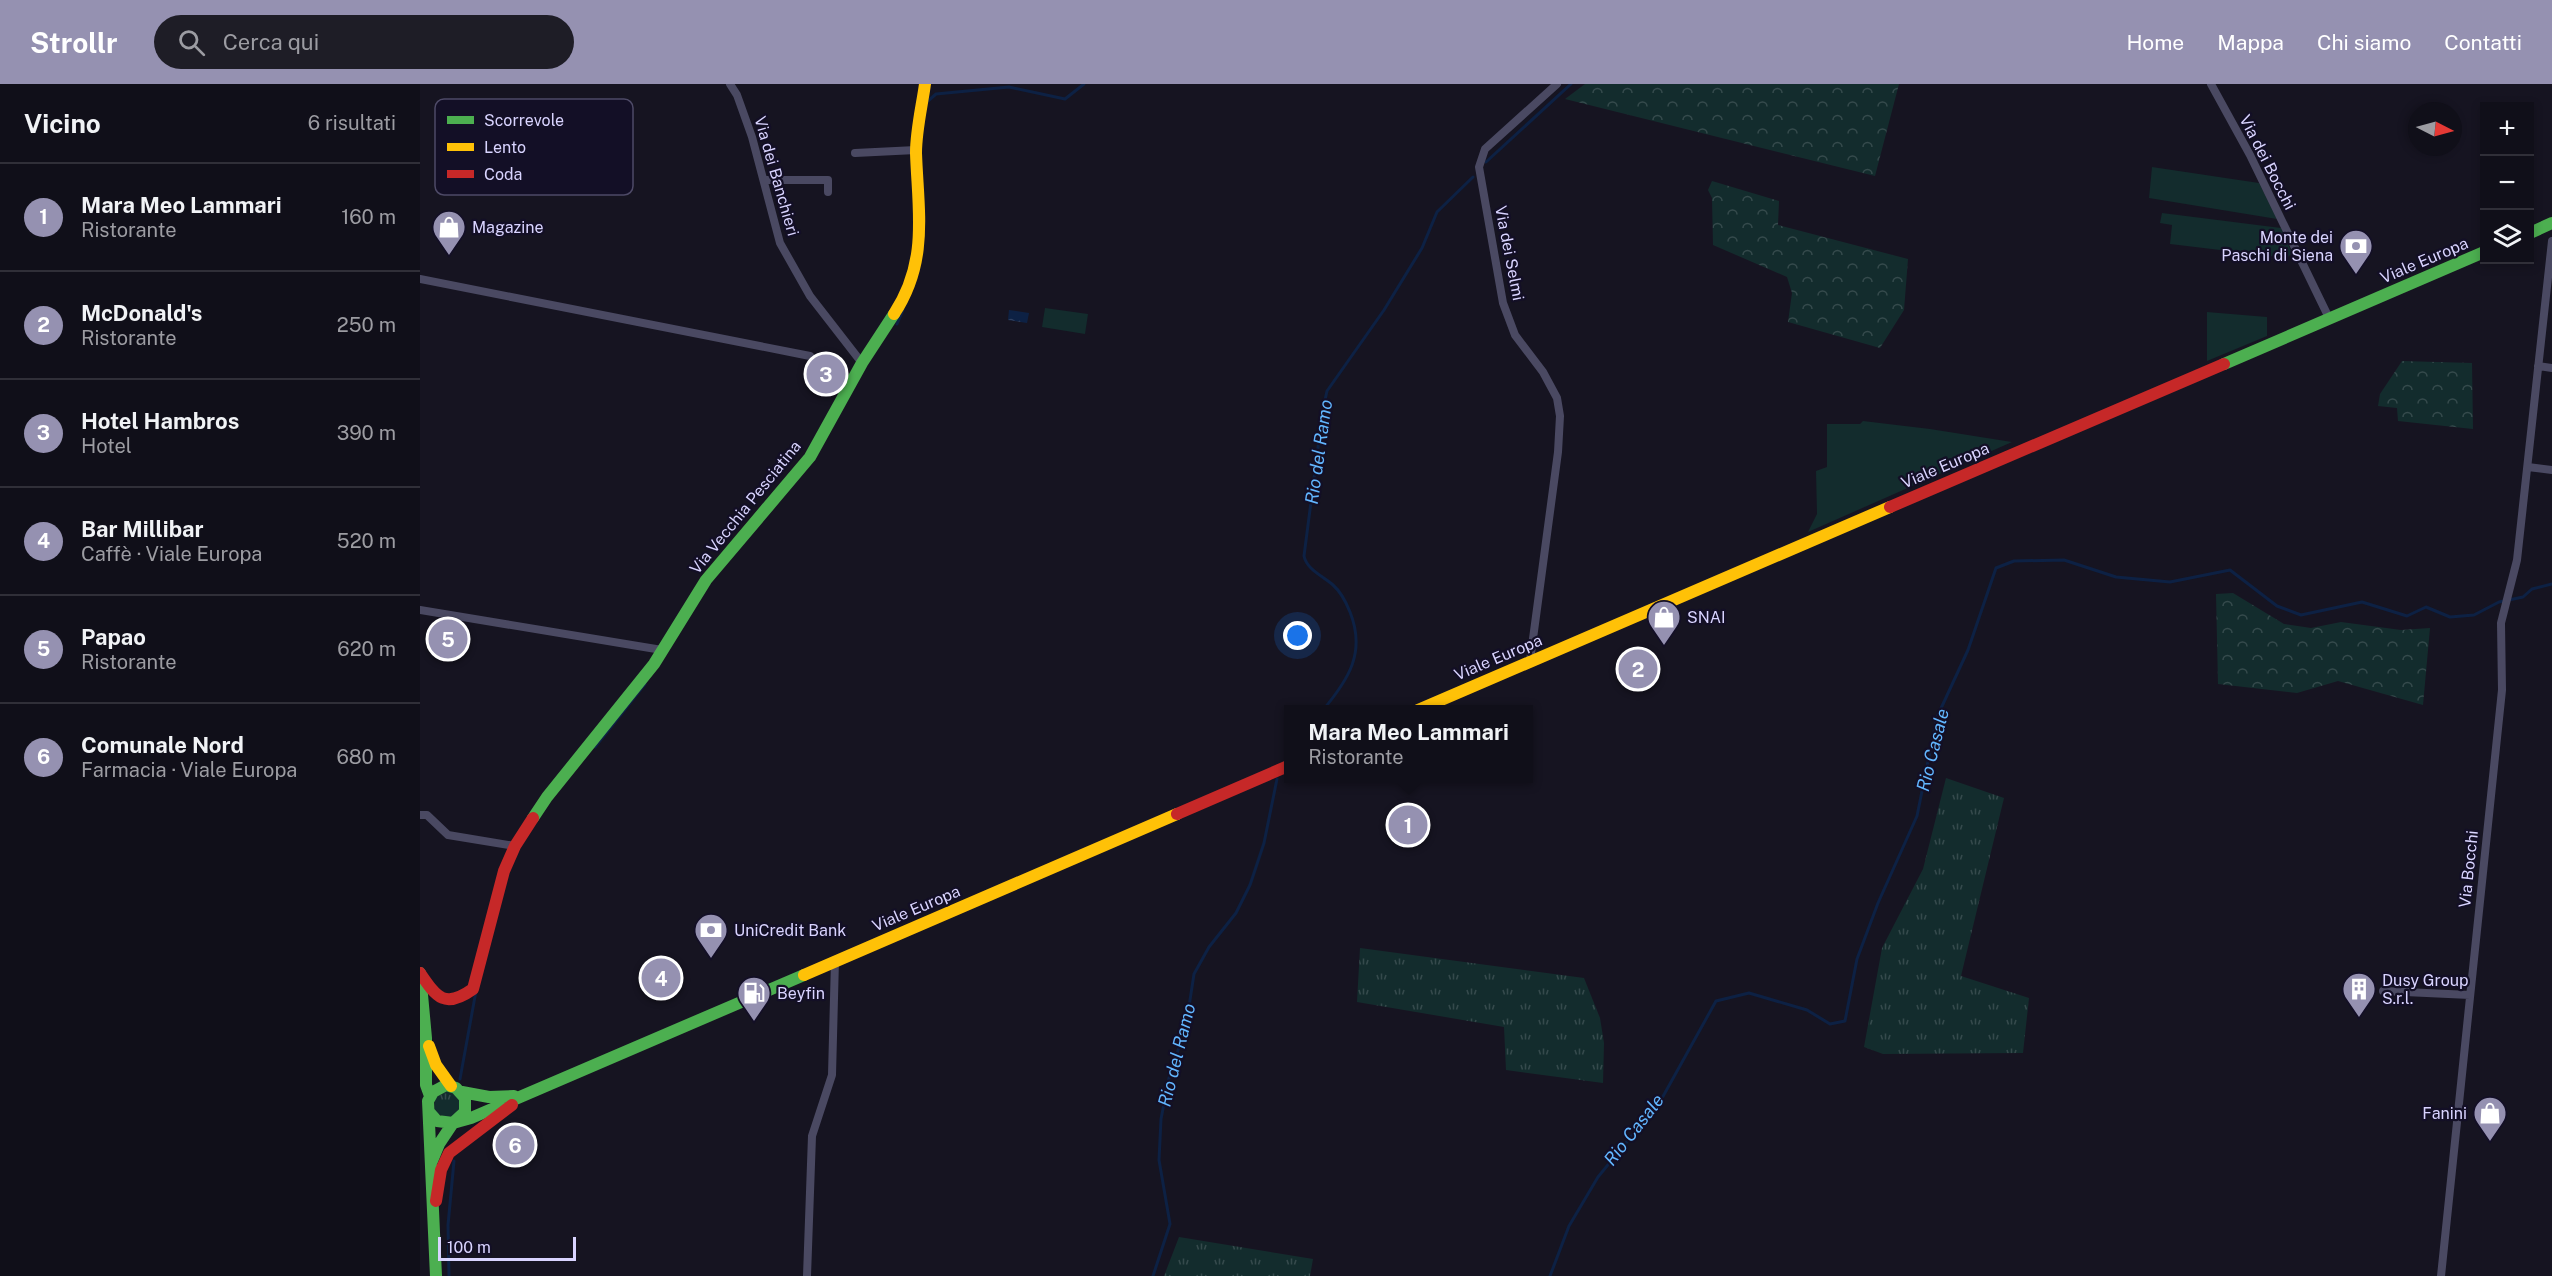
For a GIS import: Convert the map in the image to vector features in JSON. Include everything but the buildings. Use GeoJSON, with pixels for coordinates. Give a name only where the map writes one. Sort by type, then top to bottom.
{"type":"FeatureCollection","features":[{"type":"Feature","properties":{"kind":"main road","name":"Via Vecchia Pesciatina"},"geometry":{"type":"LineString","coordinates":[[420,973],[435,995],[447,1001],[459,1000],[473,989],[504,871],[515,846],[547,797],[654,664],[706,580],[810,457],[862,363],[904,299],[916,264],[921,224],[916,150],[925,84]]}},
{"type":"Feature","properties":{"kind":"main road"},"geometry":{"type":"LineString","coordinates":[[2534,231],[2552,223]]}},
{"type":"Feature","properties":{"kind":"main road","name":"Viale Europa"},"geometry":{"type":"LineString","coordinates":[[1429,705],[2480,254]]}},
{"type":"Feature","properties":{"kind":"main road","name":"Viale Europa"},"geometry":{"type":"LineString","coordinates":[[453,1123],[471,1118],[1284,768]]}},
{"type":"Feature","properties":{"kind":"main road"},"geometry":{"type":"LineString","coordinates":[[420,973],[426,1038],[426,1085],[430,1096],[428,1134],[436,1276]]}},
{"type":"Feature","properties":{"kind":"main road"},"geometry":{"type":"LineString","coordinates":[[426,1038],[436,1065],[466,1102],[465,1112],[453,1123],[435,1151],[430,1169]]}},
{"type":"Feature","properties":{"kind":"main road"},"geometry":{"type":"LineString","coordinates":[[430,1096],[436,1089],[456,1089]]}},
{"type":"Feature","properties":{"kind":"main road","name":"Viale Europa"},"geometry":{"type":"LineString","coordinates":[[456,1089],[496,1097],[524,1094]]}},
{"type":"Feature","properties":{"kind":"main road","name":"Viale Europa"},"geometry":{"type":"LineString","coordinates":[[433,1223],[442,1162],[469,1136],[524,1094]]}},
{"type":"Feature","properties":{"kind":"main road"},"geometry":{"type":"LineString","coordinates":[[429,1112],[442,1124],[453,1123]]}},
{"type":"Feature","properties":{"kind":"street","name":"Via dei Banchieri"},"geometry":{"type":"LineString","coordinates":[[730,84],[737,95],[752,137],[780,243],[810,296],[862,363]]}},
{"type":"Feature","properties":{"kind":"street","name":"Via dei Selmi"},"geometry":{"type":"LineString","coordinates":[[1530,661],[1558,452],[1560,416],[1557,398],[1543,372],[1515,335],[1503,303],[1479,166],[1485,149],[1557,84]]}},
{"type":"Feature","properties":{"kind":"street","name":"Via dei Bocchi"},"geometry":{"type":"LineString","coordinates":[[2211,84],[2250,154],[2329,318]]}},
{"type":"Feature","properties":{"kind":"street"},"geometry":{"type":"LineString","coordinates":[[855,153],[916,150]]}},
{"type":"Feature","properties":{"kind":"street"},"geometry":{"type":"LineString","coordinates":[[764,180],[828,180],[828,192]]}},
{"type":"Feature","properties":{"kind":"street","name":"Via Bocchi"},"geometry":{"type":"LineString","coordinates":[[2441,1276],[2502,690],[2500,640],[2504,609],[2517,560],[2552,241]]}},
{"type":"Feature","properties":{"kind":"street"},"geometry":{"type":"LineString","coordinates":[[420,279],[810,356]]}},
{"type":"Feature","properties":{"kind":"street"},"geometry":{"type":"LineString","coordinates":[[2538,366],[2552,368]]}},
{"type":"Feature","properties":{"kind":"street"},"geometry":{"type":"LineString","coordinates":[[2528,467],[2552,470]]}},
{"type":"Feature","properties":{"kind":"street"},"geometry":{"type":"LineString","coordinates":[[420,610],[662,650]]}},
{"type":"Feature","properties":{"kind":"street"},"geometry":{"type":"LineString","coordinates":[[420,815],[427,815],[448,836],[515,846]]}},
{"type":"Feature","properties":{"kind":"street"},"geometry":{"type":"LineString","coordinates":[[807,1276],[812,1136],[832,1075],[836,960]]}},
{"type":"Feature","properties":{"kind":"street"},"geometry":{"type":"LineString","coordinates":[[2383,992],[2470,996]]}},
{"type":"Feature","properties":{"kind":"green space"},"geometry":{"type":"Polygon","coordinates":[[[1585,84],[1899,84],[1875,176],[1565,99],[1585,84]]]}},
{"type":"Feature","properties":{"kind":"green space"},"geometry":{"type":"Polygon","coordinates":[[[2152,167],[2259,183],[2277,219],[2149,198],[2152,167]]]}},
{"type":"Feature","properties":{"kind":"green space"},"geometry":{"type":"Polygon","coordinates":[[[1712,181],[1779,201],[1778,225],[1908,259],[1904,310],[1880,348],[1788,322],[1792,293],[1787,277],[1713,245],[1712,198],[1708,190],[1712,181]]]}},
{"type":"Feature","properties":{"kind":"green space"},"geometry":{"type":"Polygon","coordinates":[[[2162,213],[2281,228],[2292,253],[2287,258],[2170,244],[2172,225],[2160,223],[2162,213]]]}},
{"type":"Feature","properties":{"kind":"green space"},"geometry":{"type":"Polygon","coordinates":[[[1045,308],[1088,314],[1085,334],[1042,327],[1045,308]]]}},
{"type":"Feature","properties":{"kind":"green space"},"geometry":{"type":"Polygon","coordinates":[[[2207,312],[2267,317],[2267,336],[2207,361],[2207,312]]]}},
{"type":"Feature","properties":{"kind":"green space"},"geometry":{"type":"Polygon","coordinates":[[[2402,361],[2472,363],[2473,429],[2398,421],[2397,408],[2378,406],[2380,394],[2402,361]]]}},
{"type":"Feature","properties":{"kind":"green space"},"geometry":{"type":"Polygon","coordinates":[[[1863,421],[2012,442],[1808,532],[1817,514],[1816,471],[1827,467],[1827,424],[1860,424],[1863,421]]]}},
{"type":"Feature","properties":{"kind":"green space"},"geometry":{"type":"Polygon","coordinates":[[[2233,593],[2284,624],[2311,628],[2341,622],[2401,630],[2430,628],[2423,705],[2338,681],[2297,693],[2218,684],[2216,594],[2233,593]]]}},
{"type":"Feature","properties":{"kind":"green space"},"geometry":{"type":"Polygon","coordinates":[[[1946,778],[2004,798],[1961,976],[2029,998],[2023,1053],[1883,1054],[1864,1047],[1882,948],[1923,869],[1946,778]]]}},
{"type":"Feature","properties":{"kind":"green space"},"geometry":{"type":"Polygon","coordinates":[[[1360,948],[1584,978],[1600,1018],[1604,1043],[1603,1083],[1506,1070],[1504,1027],[1357,1002],[1360,948]]]}},
{"type":"Feature","properties":{"kind":"green space"},"geometry":{"type":"Polygon","coordinates":[[[447,1091],[456,1093],[462,1106],[451,1120],[434,1112],[435,1098],[447,1091]]]}},
{"type":"Feature","properties":{"kind":"green space"},"geometry":{"type":"Polygon","coordinates":[[[1179,1237],[1313,1259],[1310,1276],[1164,1276],[1179,1237]]]}},
{"type":"Feature","properties":{"kind":"water"},"geometry":{"type":"Polygon","coordinates":[[[1009,310],[1029,313],[1027,323],[1008,320],[1009,310]]]}},
{"type":"Feature","properties":{"kind":"waterway"},"geometry":{"type":"LineString","coordinates":[[928,101],[936,94],[1009,87],[1065,99],[1084,84]]}},
{"type":"Feature","properties":{"kind":"waterway","name":"Rio del Ramo"},"geometry":{"type":"LineString","coordinates":[[1486,162],[1571,84]]}},
{"type":"Feature","properties":{"kind":"waterway","name":"Rio del Ramo"},"geometry":{"type":"LineString","coordinates":[[1327,705],[1347,676],[1352,664],[1356,640],[1350,612],[1343,597],[1333,585],[1308,565],[1304,556],[1327,391],[1384,310],[1422,248],[1437,212],[1473,177]]}},
{"type":"Feature","properties":{"kind":"waterway"},"geometry":{"type":"LineString","coordinates":[[897,324],[903,310]]}},
{"type":"Feature","properties":{"kind":"waterway","name":"Rio Casale"},"geometry":{"type":"LineString","coordinates":[[1550,1276],[1569,1226],[1598,1177],[1661,1100],[1716,1001],[1749,993],[1807,1010],[1830,1024],[1845,1021],[1857,959],[1878,903],[1917,816],[1937,717],[1968,650],[1996,568],[2014,561],[2064,560],[2116,577],[2170,582],[2230,570],[2277,606],[2301,615],[2362,602],[2407,616],[2426,607],[2450,617],[2474,615],[2499,602],[2523,597],[2532,589],[2552,584]]}},
{"type":"Feature","properties":{"kind":"waterway"},"geometry":{"type":"LineString","coordinates":[[595,747],[645,684]]}},
{"type":"Feature","properties":{"kind":"waterway","name":"Rio del Ramo"},"geometry":{"type":"LineString","coordinates":[[1153,1276],[1170,1224],[1159,1160],[1161,1119],[1169,1078],[1186,1026],[1194,974],[1209,947],[1236,913],[1250,885],[1264,843],[1277,779]]}},
{"type":"Feature","properties":{"kind":"waterway"},"geometry":{"type":"LineString","coordinates":[[460,1079],[476,991]]}},
{"type":"Feature","properties":{"kind":"waterway"},"geometry":{"type":"LineString","coordinates":[[449,1276],[448,1225],[454,1161]]}},
{"type":"Feature","properties":{"kind":"traffic: fast"},"geometry":{"type":"LineString","coordinates":[[2534,231],[2552,223]]}},
{"type":"Feature","properties":{"kind":"traffic: fast"},"geometry":{"type":"LineString","coordinates":[[2224,364],[2480,254]]}},
{"type":"Feature","properties":{"kind":"traffic: fast"},"geometry":{"type":"LineString","coordinates":[[533,818],[547,797],[654,664],[706,580],[810,457],[862,363],[894,314]]}},
{"type":"Feature","properties":{"kind":"traffic: fast"},"geometry":{"type":"LineString","coordinates":[[420,973],[426,1038],[426,1085],[430,1096]]}},
{"type":"Feature","properties":{"kind":"traffic: fast"},"geometry":{"type":"LineString","coordinates":[[453,1123],[471,1118],[804,975]]}},
{"type":"Feature","properties":{"kind":"traffic: fast"},"geometry":{"type":"LineString","coordinates":[[429,1112],[437,1121],[453,1123],[465,1112],[465,1098],[456,1088],[446,1085],[433,1092],[428,1101],[436,1276]]}},
{"type":"Feature","properties":{"kind":"traffic: fast"},"geometry":{"type":"LineString","coordinates":[[462,1092],[489,1097],[514,1096]]}},
{"type":"Feature","properties":{"kind":"traffic: fast"},"geometry":{"type":"LineString","coordinates":[[432,1161],[439,1144],[453,1123]]}},
{"type":"Feature","properties":{"kind":"traffic: slow"},"geometry":{"type":"LineString","coordinates":[[894,314],[905,294],[917,255],[919,215],[916,144],[925,84]]}},
{"type":"Feature","properties":{"kind":"traffic: slow"},"geometry":{"type":"LineString","coordinates":[[1430,705],[1890,507]]}},
{"type":"Feature","properties":{"kind":"traffic: slow"},"geometry":{"type":"LineString","coordinates":[[804,975],[1177,814]]}},
{"type":"Feature","properties":{"kind":"traffic: slow"},"geometry":{"type":"LineString","coordinates":[[429,1046],[436,1065],[451,1086]]}},
{"type":"Feature","properties":{"kind":"traffic: jam"},"geometry":{"type":"LineString","coordinates":[[1890,507],[2224,364]]}},
{"type":"Feature","properties":{"kind":"traffic: jam"},"geometry":{"type":"LineString","coordinates":[[1177,814],[1284,768]]}},
{"type":"Feature","properties":{"kind":"traffic: jam"},"geometry":{"type":"LineString","coordinates":[[420,973],[442,998],[455,998],[473,989],[504,871],[515,846],[533,818]]}},
{"type":"Feature","properties":{"kind":"traffic: jam"},"geometry":{"type":"LineString","coordinates":[[436,1201],[441,1170],[449,1153],[512,1105]]}},
{"type":"Feature","properties":{"kind":"place","name":"Magazine"},"geometry":{"type":"Point","coordinates":[449,256]}},
{"type":"Feature","properties":{"kind":"place","name":"Monte dei Paschi di Siena"},"geometry":{"type":"Point","coordinates":[2356,275]}},
{"type":"Feature","properties":{"kind":"place","name":"Hotel Hambros"},"geometry":{"type":"Point","coordinates":[826,374]}},
{"type":"Feature","properties":{"kind":"place","name":"Papao"},"geometry":{"type":"Point","coordinates":[448,639]}},
{"type":"Feature","properties":{"kind":"place","name":"SNAI"},"geometry":{"type":"Point","coordinates":[1664,646]}},
{"type":"Feature","properties":{"kind":"place","name":"McDonald's"},"geometry":{"type":"Point","coordinates":[1638,669]}},
{"type":"Feature","properties":{"kind":"place","name":"Mara Meo Lammari"},"geometry":{"type":"Point","coordinates":[1408,825]}},
{"type":"Feature","properties":{"kind":"place","name":"UniCredit Bank"},"geometry":{"type":"Point","coordinates":[711,959]}},
{"type":"Feature","properties":{"kind":"place","name":"Bar Millibar"},"geometry":{"type":"Point","coordinates":[661,978]}},
{"type":"Feature","properties":{"kind":"place","name":"Dusy Group S.r.l."},"geometry":{"type":"Point","coordinates":[2359,1018]}},
{"type":"Feature","properties":{"kind":"place","name":"Beyfin"},"geometry":{"type":"Point","coordinates":[754,1022]}},
{"type":"Feature","properties":{"kind":"place","name":"Fanini"},"geometry":{"type":"Point","coordinates":[2490,1142]}},
{"type":"Feature","properties":{"kind":"place","name":"Comunale Nord"},"geometry":{"type":"Point","coordinates":[515,1145]}}]}
